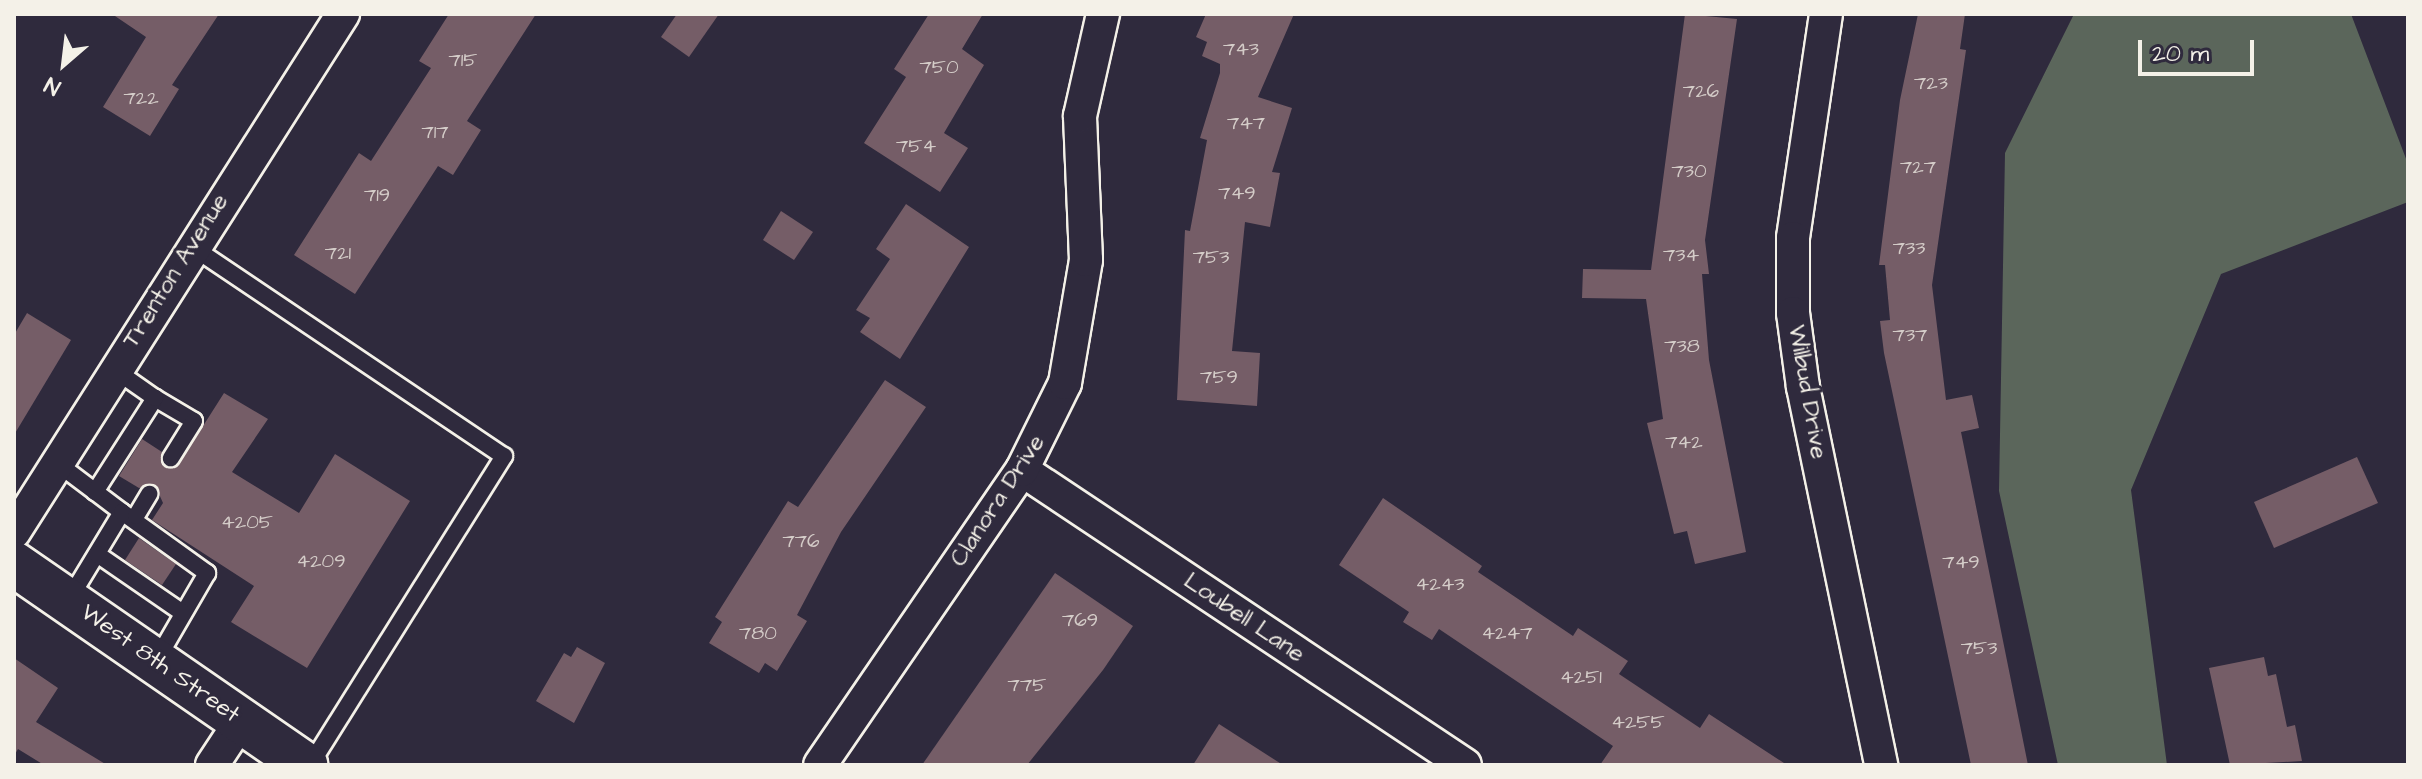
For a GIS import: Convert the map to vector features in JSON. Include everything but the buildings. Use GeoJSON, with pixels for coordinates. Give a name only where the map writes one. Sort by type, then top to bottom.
{"type":"FeatureCollection","features":[{"type":"Feature","properties":{"kind":"street","name":"Trenton Avenue"},"geometry":{"type":"LineString","coordinates":[[14,532],[191,246],[343,14]]}},
{"type":"Feature","properties":{"kind":"street","name":"Clanora Drive"},"geometry":{"type":"LineString","coordinates":[[820,765],[1022,470],[1065,383],[1079,331],[1086,260],[1080,116],[1103,14]]}},
{"type":"Feature","properties":{"kind":"street","name":"Wilbud Drive"},"geometry":{"type":"LineString","coordinates":[[1826,14],[1793,238],[1793,313],[1803,387],[1881,765]]}},
{"type":"Feature","properties":{"kind":"street","name":"Loubell Lane"},"geometry":{"type":"LineString","coordinates":[[1022,470],[1465,765]]}},
{"type":"Feature","properties":{"kind":"street","name":"West 8th Street"},"geometry":{"type":"LineString","coordinates":[[14,564],[308,765]]}},
{"type":"Feature","properties":{"kind":"street"},"geometry":{"type":"LineString","coordinates":[[212,765],[241,721]]}},
{"type":"Feature","properties":{"kind":"lane"},"geometry":{"type":"LineString","coordinates":[[191,246],[504,456],[308,765]]}},
{"type":"Feature","properties":{"kind":"lane"},"geometry":{"type":"LineString","coordinates":[[115,370],[194,421],[171,458]]}},
{"type":"Feature","properties":{"kind":"lane"},"geometry":{"type":"LineString","coordinates":[[95,492],[155,398]]}},
{"type":"Feature","properties":{"kind":"lane"},"geometry":{"type":"LineString","coordinates":[[57,463],[207,573],[155,662]]}},
{"type":"Feature","properties":{"kind":"lane"},"geometry":{"type":"LineString","coordinates":[[68,601],[97,554],[149,494]]}},
{"type":"Feature","properties":{"kind":"lane"},"geometry":{"type":"LineString","coordinates":[[97,554],[183,613]]}},
{"type":"Feature","properties":{"kind":"green space"},"geometry":{"type":"Polygon","coordinates":[[[2074,14],[2351,14],[2408,164],[2408,202],[2221,274],[2131,490],[2167,765],[2058,765],[1999,491],[2005,153],[2074,14]]]}}]}
